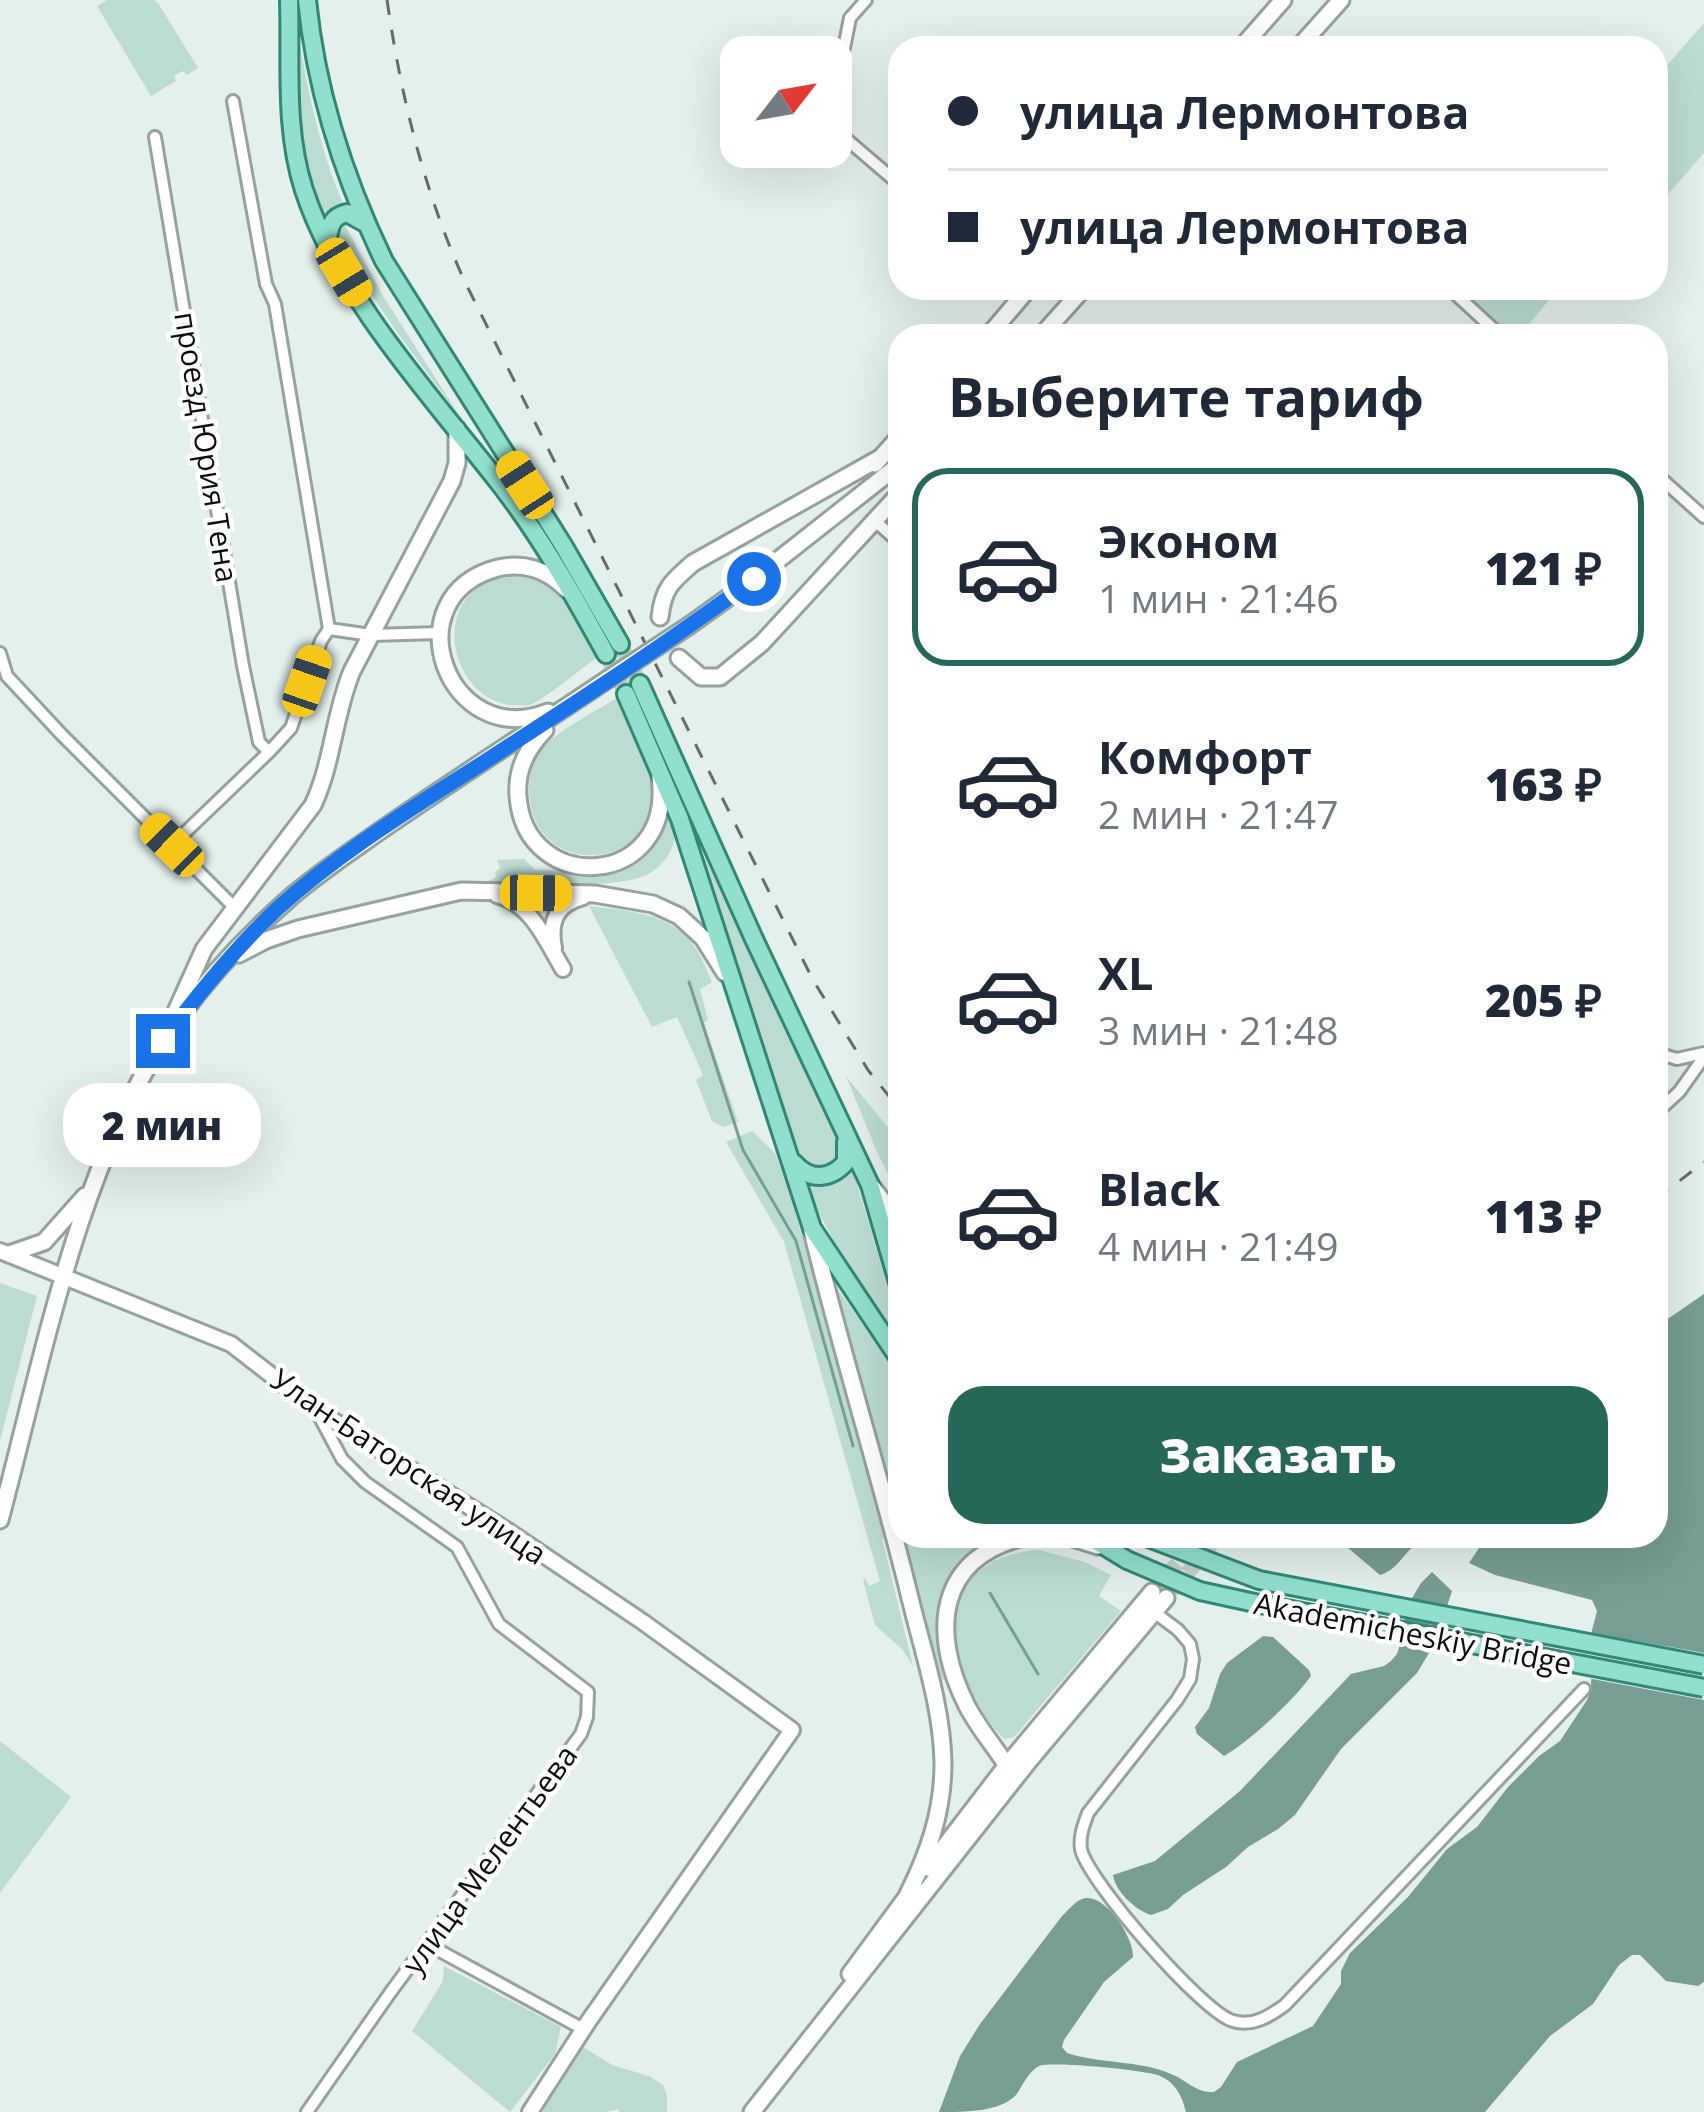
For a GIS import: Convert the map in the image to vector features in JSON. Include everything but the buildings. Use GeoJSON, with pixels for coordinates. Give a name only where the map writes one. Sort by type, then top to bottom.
{"type":"FeatureCollection","features":[{"type":"Feature","properties":{"kind":"main road"},"geometry":{"type":"LineString","coordinates":[[290,0],[288,77],[297,164],[304,193],[327,243],[366,308],[515,505],[576,602]]}},
{"type":"Feature","properties":{"kind":"main road"},"geometry":{"type":"LineString","coordinates":[[307,0],[330,128],[366,223],[395,279],[563,545],[613,649],[560,583],[521,566],[500,568],[470,581],[452,597],[441,620],[442,661],[456,687],[475,706],[497,717],[539,715],[608,679]]}},
{"type":"Feature","properties":{"kind":"main road"},"geometry":{"type":"LineString","coordinates":[[1252,36],[1283,0]]}},
{"type":"Feature","properties":{"kind":"main road"},"geometry":{"type":"LineString","coordinates":[[1309,36],[1341,0]]}},
{"type":"Feature","properties":{"kind":"main road"},"geometry":{"type":"LineString","coordinates":[[327,243],[330,224],[337,216],[347,212],[366,223]]}},
{"type":"Feature","properties":{"kind":"main road"},"geometry":{"type":"LineString","coordinates":[[997,324],[1016,300]]}},
{"type":"Feature","properties":{"kind":"main road"},"geometry":{"type":"LineString","coordinates":[[1052,324],[1073,300]]}},
{"type":"Feature","properties":{"kind":"main road"},"geometry":{"type":"LineString","coordinates":[[0,1520],[64,1276],[116,1132],[202,953],[313,805],[348,680],[452,481],[457,430]]}},
{"type":"Feature","properties":{"kind":"main road"},"geometry":{"type":"LineString","coordinates":[[784,556],[888,449]]}},
{"type":"Feature","properties":{"kind":"main road"},"geometry":{"type":"LineString","coordinates":[[660,617],[662,596],[693,563],[880,458]]}},
{"type":"Feature","properties":{"kind":"main road"},"geometry":{"type":"LineString","coordinates":[[163,1041],[266,920],[329,866],[690,625],[888,474]]}},
{"type":"Feature","properties":{"kind":"main road"},"geometry":{"type":"LineString","coordinates":[[679,658],[701,677],[720,677],[762,643],[888,506]]}},
{"type":"Feature","properties":{"kind":"main road"},"geometry":{"type":"LineString","coordinates":[[608,679],[547,728],[526,754],[518,778],[518,802],[532,837],[550,856],[573,866],[599,866],[636,852],[652,835],[660,811],[662,787],[655,756]]}},
{"type":"Feature","properties":{"kind":"main road"},"geometry":{"type":"LineString","coordinates":[[888,1248],[870,1186],[633,689],[790,1157],[888,1509]]}},
{"type":"Feature","properties":{"kind":"main road"},"geometry":{"type":"LineString","coordinates":[[214,976],[254,946],[298,929],[461,891],[595,894],[653,904],[679,916],[712,951],[741,1006]]}},
{"type":"Feature","properties":{"kind":"main road"},"geometry":{"type":"LineString","coordinates":[[790,1157],[801,1171],[815,1177],[840,1168],[847,1152],[839,1119]]}},
{"type":"Feature","properties":{"kind":"main road"},"geometry":{"type":"LineString","coordinates":[[870,1186],[888,1209]]}},
{"type":"Feature","properties":{"kind":"main road"},"geometry":{"type":"LineString","coordinates":[[4,1252],[44,1242],[92,1190]]}},
{"type":"Feature","properties":{"kind":"main road"},"geometry":{"type":"LineString","coordinates":[[812,1228],[888,1342]]}},
{"type":"Feature","properties":{"kind":"main road"},"geometry":{"type":"LineString","coordinates":[[898,1548],[933,1686],[943,1765],[929,1850],[908,1894]]}},
{"type":"Feature","properties":{"kind":"main road"},"geometry":{"type":"LineString","coordinates":[[993,1548],[961,1575],[948,1604],[945,1641],[965,1702],[986,1736],[1012,1759]]}},
{"type":"Feature","properties":{"kind":"main road"},"geometry":{"type":"LineString","coordinates":[[1098,1548],[1120,1556]]}},
{"type":"Feature","properties":{"kind":"main road","name":"Akademicheskiy Bridge"},"geometry":{"type":"LineString","coordinates":[[1107,1548],[1200,1591],[1704,1688]]}},
{"type":"Feature","properties":{"kind":"main road","name":"Akademicheskiy Bridge"},"geometry":{"type":"LineString","coordinates":[[1174,1548],[1259,1580],[1704,1665]]}},
{"type":"Feature","properties":{"kind":"main road"},"geometry":{"type":"LineString","coordinates":[[752,2112],[1011,1784],[1154,1612],[1159,1595],[1012,1759],[908,1894],[809,2038]]}},
{"type":"Feature","properties":{"kind":"main road"},"geometry":{"type":"LineString","coordinates":[[1011,1784],[1012,1759]]}},
{"type":"Feature","properties":{"kind":"street"},"geometry":{"type":"LineString","coordinates":[[846,36],[850,18],[866,0]]}},
{"type":"Feature","properties":{"kind":"street"},"geometry":{"type":"LineString","coordinates":[[172,845],[291,728],[329,629],[274,304],[266,284],[233,100]]}},
{"type":"Feature","properties":{"kind":"street","name":"проезд Юрия Тена"},"geometry":{"type":"LineString","coordinates":[[155,137],[243,666],[259,742],[269,752]]}},
{"type":"Feature","properties":{"kind":"street"},"geometry":{"type":"LineString","coordinates":[[852,144],[888,175]]}},
{"type":"Feature","properties":{"kind":"street"},"geometry":{"type":"LineString","coordinates":[[1462,300],[1488,324]]}},
{"type":"Feature","properties":{"kind":"street"},"geometry":{"type":"LineString","coordinates":[[1668,485],[1704,517]]}},
{"type":"Feature","properties":{"kind":"street"},"geometry":{"type":"LineString","coordinates":[[875,521],[888,532]]}},
{"type":"Feature","properties":{"kind":"street"},"geometry":{"type":"LineString","coordinates":[[329,629],[371,635],[439,633]]}},
{"type":"Feature","properties":{"kind":"street"},"geometry":{"type":"LineString","coordinates":[[0,653],[7,676],[62,736],[234,907]]}},
{"type":"Feature","properties":{"kind":"street"},"geometry":{"type":"LineString","coordinates":[[484,893],[510,898],[525,909],[563,969],[552,940],[556,914],[573,899],[595,894]]}},
{"type":"Feature","properties":{"kind":"street"},"geometry":{"type":"LineString","coordinates":[[1668,1056],[1704,1055]]}},
{"type":"Feature","properties":{"kind":"street"},"geometry":{"type":"LineString","coordinates":[[1668,1103],[1704,1055]]}},
{"type":"Feature","properties":{"kind":"street","name":"Улан-Баторская улица"},"geometry":{"type":"LineString","coordinates":[[4,1252],[232,1344],[315,1409],[511,1533],[792,1730],[583,2030]]}},
{"type":"Feature","properties":{"kind":"street","name":"улица Мелентьева"},"geometry":{"type":"LineString","coordinates":[[307,2112],[581,1734],[588,1692],[499,1624],[457,1547],[365,1482],[342,1459],[315,1409]]}},
{"type":"Feature","properties":{"kind":"street"},"geometry":{"type":"LineString","coordinates":[[1154,1612],[1190,1644],[1190,1679],[1088,1813],[1080,1847],[1096,1879],[1149,1944],[1196,1997],[1234,2022],[1268,2017],[1285,2005],[1584,1689]]}},
{"type":"Feature","properties":{"kind":"street"},"geometry":{"type":"LineString","coordinates":[[427,1944],[583,2030],[530,2112]]}},
{"type":"Feature","properties":{"kind":"shaded area"},"geometry":{"type":"Polygon","coordinates":[[[107,0],[154,0],[198,68],[174,76],[176,81],[151,96],[97,6],[107,0]]]}},
{"type":"Feature","properties":{"kind":"shaded area"},"geometry":{"type":"Polygon","coordinates":[[[293,0],[319,133],[346,210],[336,208],[325,220],[313,195],[300,141],[293,0]]]}},
{"type":"Feature","properties":{"kind":"shaded area"},"geometry":{"type":"Polygon","coordinates":[[[1704,23],[1704,153],[1668,194],[1668,64],[1704,23]]]}},
{"type":"Feature","properties":{"kind":"shaded area"},"geometry":{"type":"Polygon","coordinates":[[[345,225],[383,296],[461,418],[364,281],[338,232],[345,225]]]}},
{"type":"Feature","properties":{"kind":"shaded area"},"geometry":{"type":"Polygon","coordinates":[[[1473,300],[1549,300],[1529,324],[1499,324],[1473,300]]]}},
{"type":"Feature","properties":{"kind":"shaded area"},"geometry":{"type":"Polygon","coordinates":[[[530,575],[559,592],[599,656],[536,702],[511,705],[478,690],[466,675],[454,639],[456,621],[463,604],[482,585],[530,575]]]}},
{"type":"Feature","properties":{"kind":"shaded area"},"geometry":{"type":"Polygon","coordinates":[[[620,696],[648,754],[655,793],[647,823],[629,843],[605,854],[578,854],[554,844],[536,822],[529,790],[532,767],[551,740],[620,696]]]}},
{"type":"Feature","properties":{"kind":"shaded area"},"geometry":{"type":"Polygon","coordinates":[[[676,795],[838,1139],[838,1156],[827,1165],[810,1163],[796,1148],[676,795]]]}},
{"type":"Feature","properties":{"kind":"shaded area"},"geometry":{"type":"Polygon","coordinates":[[[667,803],[675,828],[673,845],[662,864],[644,876],[591,884],[489,884],[500,868],[497,860],[524,859],[535,870],[567,871],[630,861],[654,840],[667,803]]]}},
{"type":"Feature","properties":{"kind":"shaded area"},"geometry":{"type":"Polygon","coordinates":[[[589,906],[661,920],[695,947],[712,982],[700,989],[708,1020],[704,1023],[738,1122],[723,1127],[712,1121],[696,1080],[703,1075],[677,1017],[652,1027],[589,906]]]}},
{"type":"Feature","properties":{"kind":"shaded area"},"geometry":{"type":"Polygon","coordinates":[[[846,1076],[888,1127],[888,1174],[846,1076]]]}},
{"type":"Feature","properties":{"kind":"shaded area"},"geometry":{"type":"Polygon","coordinates":[[[752,1131],[775,1153],[788,1187],[888,1536],[882,1538],[913,1666],[875,1625],[863,1580],[869,1586],[880,1581],[784,1242],[726,1142],[752,1131]]]}},
{"type":"Feature","properties":{"kind":"shaded area"},"geometry":{"type":"Polygon","coordinates":[[[851,1164],[888,1284],[888,1326],[837,1245],[805,1182],[831,1183],[851,1164]]]}},
{"type":"Feature","properties":{"kind":"shaded area"},"geometry":{"type":"Polygon","coordinates":[[[0,1283],[37,1296],[0,1441],[0,1283]]]}},
{"type":"Feature","properties":{"kind":"shaded area"},"geometry":{"type":"Polygon","coordinates":[[[834,1284],[888,1359],[888,1503],[830,1286],[834,1284]]]}},
{"type":"Feature","properties":{"kind":"shaded area"},"geometry":{"type":"Polygon","coordinates":[[[1704,1294],[1704,1982],[1698,1986],[1666,1981],[1640,1955],[1632,1955],[1619,1965],[1593,2004],[1550,2036],[1485,2112],[1186,2112],[1177,2091],[1160,2076],[1047,2065],[1035,2069],[1016,2095],[1001,2105],[939,2112],[960,2056],[980,2024],[1062,1916],[1086,1898],[1102,1904],[1118,1920],[1133,1957],[1104,1982],[1064,2040],[1067,2053],[1159,2070],[1214,2092],[1237,2062],[1313,2026],[1341,1984],[1341,1971],[1350,1953],[1408,1897],[1447,1849],[1477,1827],[1508,1787],[1560,1741],[1591,1690],[1597,1611],[1592,1600],[1495,1575],[1469,1563],[1479,1548],[1668,1548],[1668,1319],[1704,1294]]]}},
{"type":"Feature","properties":{"kind":"shaded area"},"geometry":{"type":"Polygon","coordinates":[[[900,1548],[999,1548],[951,1583],[949,1678],[936,1682],[900,1548]]]}},
{"type":"Feature","properties":{"kind":"shaded area"},"geometry":{"type":"Polygon","coordinates":[[[1348,1548],[1412,1548],[1394,1567],[1380,1575],[1348,1548]]]}},
{"type":"Feature","properties":{"kind":"shaded area"},"geometry":{"type":"Polygon","coordinates":[[[1039,1550],[1085,1562],[1111,1575],[1099,1596],[1121,1611],[1014,1737],[1004,1739],[968,1684],[958,1654],[961,1597],[976,1574],[1001,1558],[1039,1550]]]}},
{"type":"Feature","properties":{"kind":"shaded area"},"geometry":{"type":"Polygon","coordinates":[[[1432,1572],[1452,1591],[1435,1643],[1417,1673],[1341,1749],[1295,1815],[1168,1909],[1151,1915],[1127,1899],[1113,1875],[1155,1861],[1240,1791],[1351,1674],[1391,1661],[1402,1638],[1406,1608],[1432,1572]]]}},
{"type":"Feature","properties":{"kind":"shaded area"},"geometry":{"type":"Polygon","coordinates":[[[1263,1636],[1273,1637],[1311,1676],[1270,1720],[1224,1756],[1195,1727],[1209,1708],[1227,1663],[1263,1636]]]}},
{"type":"Feature","properties":{"kind":"shaded area"},"geometry":{"type":"Polygon","coordinates":[[[0,1741],[71,1797],[0,1893],[0,1741]]]}},
{"type":"Feature","properties":{"kind":"shaded area"},"geometry":{"type":"Polygon","coordinates":[[[444,1966],[561,2027],[555,2054],[510,2112],[412,2031],[443,1981],[444,1966]]]}},
{"type":"Feature","properties":{"kind":"shaded area"},"geometry":{"type":"Polygon","coordinates":[[[583,2047],[612,2065],[663,2085],[667,2112],[542,2112],[583,2047]]]}},
{"type":"Feature","properties":{"kind":"pier"},"geometry":{"type":"Polygon","coordinates":[[[1586,1632],[1704,1653],[1704,1700],[1587,1678],[1586,1632]]]}},
{"type":"Feature","properties":{"kind":"waterway"},"geometry":{"type":"LineString","coordinates":[[689,982],[743,1150],[796,1241],[853,1446]]}},
{"type":"Feature","properties":{"kind":"waterway"},"geometry":{"type":"LineString","coordinates":[[990,1593],[1038,1674]]}},
{"type":"Feature","properties":{"kind":"tunnel"},"geometry":{"type":"LineString","coordinates":[[620,644],[640,684]]}},
{"type":"Feature","properties":{"kind":"tunnel"},"geometry":{"type":"LineString","coordinates":[[606,654],[626,694]]}},
{"type":"Feature","properties":{"kind":"tunnel"},"geometry":{"type":"LineString","coordinates":[[1152,1592],[1190,1548]]}},
{"type":"Feature","properties":{"kind":"tunnel"},"geometry":{"type":"LineString","coordinates":[[1172,1591],[1209,1548]]}},
{"type":"Feature","properties":{"kind":"railway"},"geometry":{"type":"LineString","coordinates":[[387,0],[416,143],[464,280],[813,980],[888,1095]]}},
{"type":"Feature","properties":{"kind":"railway"},"geometry":{"type":"LineString","coordinates":[[1668,1190],[1704,1162]]}},
{"type":"Feature","properties":{"kind":"route"},"geometry":{"type":"LineString","coordinates":[[163,1041],[237,949],[313,879],[754,579]]}}]}
